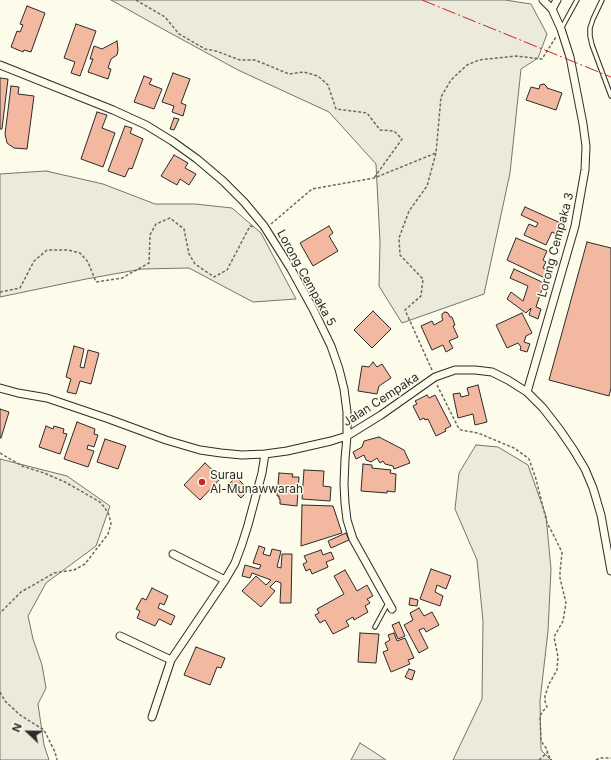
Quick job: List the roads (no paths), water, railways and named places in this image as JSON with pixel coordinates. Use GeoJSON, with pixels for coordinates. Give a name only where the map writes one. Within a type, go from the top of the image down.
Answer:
{"type":"FeatureCollection","features":[{"type":"Feature","properties":{"kind":"street","name":"Lorong Cempaka 3"},"geometry":{"type":"LineString","coordinates":[[527,392],[575,226],[585,170],[586,146],[570,57],[561,29],[552,9],[544,0]]}},
{"type":"Feature","properties":{"kind":"street"},"geometry":{"type":"LineString","coordinates":[[552,9],[557,0]]}},
{"type":"Feature","properties":{"kind":"street","name":"Lorong Cempaka 5"},"geometry":{"type":"LineString","coordinates":[[0,65],[114,110],[146,125],[198,159],[244,202],[266,228],[313,309],[331,346],[339,369],[344,389],[347,412],[344,484],[347,520],[353,539],[392,609]]}},
{"type":"Feature","properties":{"kind":"street","name":"Jalan Cempaka"},"geometry":{"type":"LineString","coordinates":[[0,388],[47,398],[109,418],[166,440],[200,450],[228,454],[265,454],[331,442],[347,436],[381,415],[435,377],[455,370],[492,372],[527,392],[543,408],[574,449],[586,469],[601,515],[611,571]]}},
{"type":"Feature","properties":{"kind":"street"},"geometry":{"type":"LineString","coordinates":[[152,718],[171,660],[225,580],[234,562],[244,538],[262,473],[265,454]]}},
{"type":"Feature","properties":{"kind":"street"},"geometry":{"type":"LineString","coordinates":[[173,554],[225,580]]}},
{"type":"Feature","properties":{"kind":"street"},"geometry":{"type":"LineString","coordinates":[[120,636],[171,660]]}},
{"type":"Feature","properties":{"kind":"lane"},"geometry":{"type":"LineString","coordinates":[[561,29],[577,0]]}},
{"type":"Feature","properties":{"kind":"lane"},"geometry":{"type":"LineString","coordinates":[[602,0],[593,19],[590,28],[590,36],[611,96]]}},
{"type":"Feature","properties":{"kind":"lane"},"geometry":{"type":"LineString","coordinates":[[375,627],[388,602]]}},
{"type":"Feature","properties":{"kind":"place","name":"Surau Al-Munawwarah"},"geometry":{"type":"Point","coordinates":[202,482]}}]}
